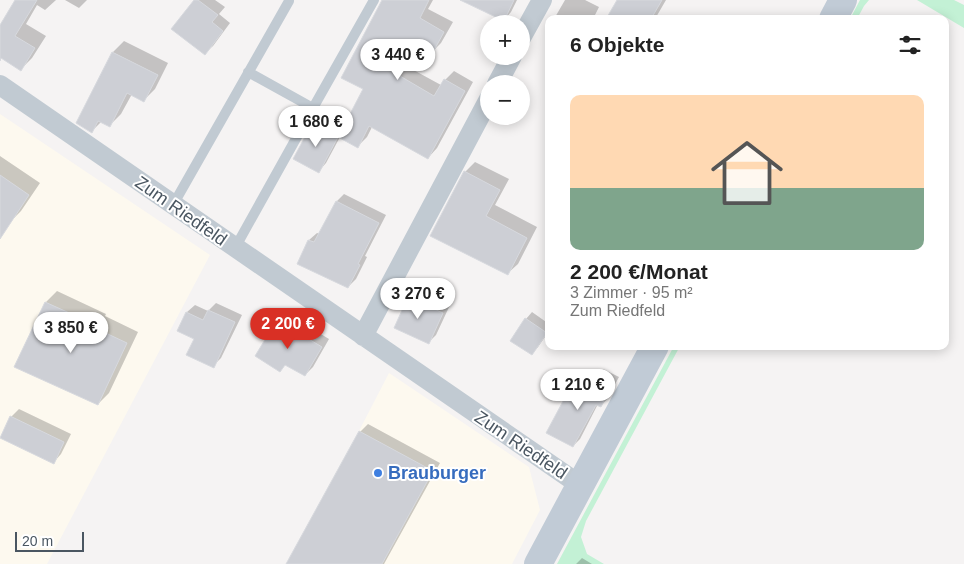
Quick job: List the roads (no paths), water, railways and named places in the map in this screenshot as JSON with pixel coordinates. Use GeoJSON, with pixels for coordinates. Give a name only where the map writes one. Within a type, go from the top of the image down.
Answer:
{"type":"FeatureCollection","features":[{"type":"Feature","properties":{"kind":"street"},"geometry":{"type":"LineString","coordinates":[[530,22],[542,0]]}},
{"type":"Feature","properties":{"kind":"street"},"geometry":{"type":"LineString","coordinates":[[835,15],[843,0]]}},
{"type":"Feature","properties":{"kind":"street","name":"Zum Riedfeld"},"geometry":{"type":"LineString","coordinates":[[0,85],[580,485]]}},
{"type":"Feature","properties":{"kind":"street"},"geometry":{"type":"LineString","coordinates":[[363,336],[480,117]]}},
{"type":"Feature","properties":{"kind":"street"},"geometry":{"type":"LineString","coordinates":[[538,564],[653,350]]}},
{"type":"Feature","properties":{"kind":"lane"},"geometry":{"type":"LineString","coordinates":[[235,248],[374,0]]}},
{"type":"Feature","properties":{"kind":"lane"},"geometry":{"type":"LineString","coordinates":[[173,205],[289,1]]}},
{"type":"Feature","properties":{"kind":"lane"},"geometry":{"type":"LineString","coordinates":[[248,72],[313,108]]}},
{"type":"Feature","properties":{"kind":"place","name":"Brauburger"},"geometry":{"type":"Point","coordinates":[378,473]}}]}
